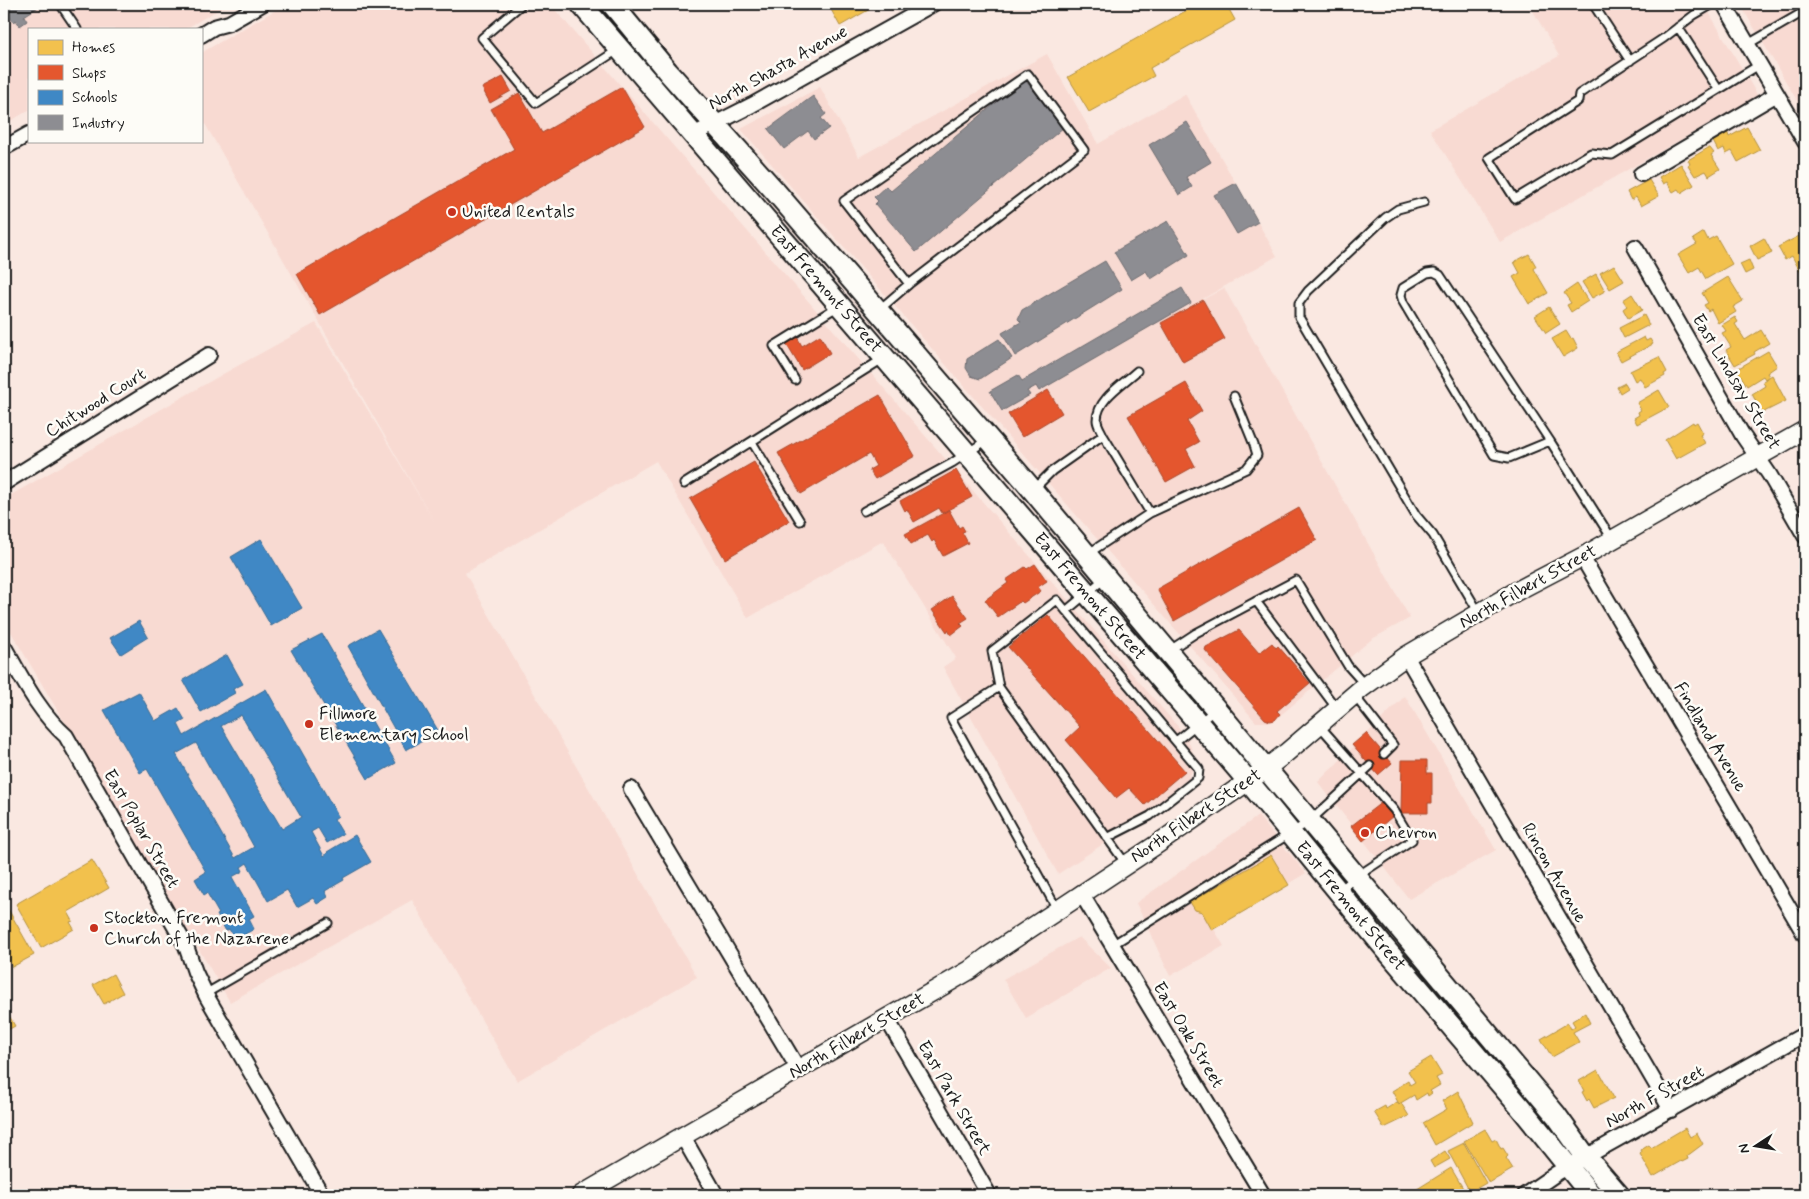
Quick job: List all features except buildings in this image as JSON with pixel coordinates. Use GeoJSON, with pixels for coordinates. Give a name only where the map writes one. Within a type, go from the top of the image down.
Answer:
{"type":"FeatureCollection","features":[{"type":"Feature","properties":{"kind":"main road","name":"East Fremont Street"},"geometry":{"type":"LineString","coordinates":[[581,4],[1248,781],[1521,1108],[1591,1195]]}},
{"type":"Feature","properties":{"kind":"main road","name":"East Fremont Street"},"geometry":{"type":"LineString","coordinates":[[612,4],[668,72],[1033,490],[1556,1115],[1586,1157],[1619,1195]]}},
{"type":"Feature","properties":{"kind":"street"},"geometry":{"type":"LineString","coordinates":[[202,33],[214,27],[229,23],[262,4]]}},
{"type":"Feature","properties":{"kind":"street","name":"North Shasta Avenue"},"geometry":{"type":"LineString","coordinates":[[693,136],[933,4]]}},
{"type":"Feature","properties":{"kind":"street"},"geometry":{"type":"LineString","coordinates":[[1724,4],[1805,142]]}},
{"type":"Feature","properties":{"kind":"street"},"geometry":{"type":"LineString","coordinates":[[1641,174],[1776,94]]}},
{"type":"Feature","properties":{"kind":"street"},"geometry":{"type":"LineString","coordinates":[[4,148],[28,135]]}},
{"type":"Feature","properties":{"kind":"street","name":"East Lindsay Street"},"geometry":{"type":"LineString","coordinates":[[1635,247],[1744,436],[1769,474],[1805,536]]}},
{"type":"Feature","properties":{"kind":"street","name":"Chitwood Court"},"geometry":{"type":"LineString","coordinates":[[4,483],[209,354]]}},
{"type":"Feature","properties":{"kind":"street","name":"North Filbert Street"},"geometry":{"type":"LineString","coordinates":[[580,1195],[970,970],[1057,909],[1266,769],[1360,690],[1406,656],[1515,592],[1582,557],[1805,430]]}},
{"type":"Feature","properties":{"kind":"street","name":"Findland Avenue"},"geometry":{"type":"LineString","coordinates":[[1582,557],[1805,935]]}},
{"type":"Feature","properties":{"kind":"street","name":"East Poplar Street"},"geometry":{"type":"LineString","coordinates":[[4,646],[39,707],[66,736],[186,946],[205,994],[322,1195]]}},
{"type":"Feature","properties":{"kind":"street","name":"Rincon Avenue"},"geometry":{"type":"LineString","coordinates":[[1406,656],[1671,1110]]}},
{"type":"Feature","properties":{"kind":"street"},"geometry":{"type":"LineString","coordinates":[[632,789],[798,1070]]}},
{"type":"Feature","properties":{"kind":"street","name":"East Oak Street"},"geometry":{"type":"LineString","coordinates":[[1081,893],[1263,1195]]}},
{"type":"Feature","properties":{"kind":"street","name":"East Park Street"},"geometry":{"type":"LineString","coordinates":[[887,1019],[989,1195]]}},
{"type":"Feature","properties":{"kind":"street","name":"North F Street"},"geometry":{"type":"LineString","coordinates":[[1525,1195],[1568,1167],[1805,1034]]}},
{"type":"Feature","properties":{"kind":"street"},"geometry":{"type":"LineString","coordinates":[[682,1137],[716,1195]]}},
{"type":"Feature","properties":{"kind":"lane"},"geometry":{"type":"LineString","coordinates":[[60,4],[76,28]]}},
{"type":"Feature","properties":{"kind":"lane"},"geometry":{"type":"LineString","coordinates":[[522,4],[482,38],[536,103],[619,49]]}},
{"type":"Feature","properties":{"kind":"lane"},"geometry":{"type":"LineString","coordinates":[[1593,4],[1630,61]]}},
{"type":"Feature","properties":{"kind":"lane"},"geometry":{"type":"LineString","coordinates":[[1713,4],[1579,94],[1578,101],[1489,158],[1515,199],[1591,153],[1612,156],[1759,64]]}},
{"type":"Feature","properties":{"kind":"lane"},"geometry":{"type":"LineString","coordinates":[[1748,44],[1805,11]]}},
{"type":"Feature","properties":{"kind":"lane"},"geometry":{"type":"LineString","coordinates":[[1678,27],[1718,89]]}},
{"type":"Feature","properties":{"kind":"lane"},"geometry":{"type":"LineString","coordinates":[[878,311],[909,284],[1084,150],[1028,74],[844,201],[909,284]]}},
{"type":"Feature","properties":{"kind":"lane"},"geometry":{"type":"LineString","coordinates":[[1424,202],[1398,209],[1385,218],[1308,291],[1300,303],[1299,317],[1416,515],[1433,535],[1480,614]]}},
{"type":"Feature","properties":{"kind":"lane"},"geometry":{"type":"LineString","coordinates":[[1550,441],[1509,458],[1494,455],[1403,302],[1401,295],[1403,288],[1427,273],[1434,272],[1440,275],[1550,441],[1612,539]]}},
{"type":"Feature","properties":{"kind":"lane"},"geometry":{"type":"LineString","coordinates":[[794,380],[774,346],[840,306]]}},
{"type":"Feature","properties":{"kind":"lane"},"geometry":{"type":"LineString","coordinates":[[684,484],[885,358]]}},
{"type":"Feature","properties":{"kind":"lane"},"geometry":{"type":"LineString","coordinates":[[1137,372],[1099,407],[1097,422],[1150,513]]}},
{"type":"Feature","properties":{"kind":"lane"},"geometry":{"type":"LineString","coordinates":[[1086,555],[1150,513],[1246,469],[1257,455],[1234,396]]}},
{"type":"Feature","properties":{"kind":"lane"},"geometry":{"type":"LineString","coordinates":[[1033,490],[1052,471],[1103,435]]}},
{"type":"Feature","properties":{"kind":"lane"},"geometry":{"type":"LineString","coordinates":[[864,511],[967,454],[988,439]]}},
{"type":"Feature","properties":{"kind":"lane"},"geometry":{"type":"LineString","coordinates":[[752,442],[800,521]]}},
{"type":"Feature","properties":{"kind":"lane"},"geometry":{"type":"LineString","coordinates":[[1066,610],[1106,578]]}},
{"type":"Feature","properties":{"kind":"lane"},"geometry":{"type":"LineString","coordinates":[[1167,652],[1196,633],[1296,580],[1393,745],[1384,754]]}},
{"type":"Feature","properties":{"kind":"lane"},"geometry":{"type":"LineString","coordinates":[[1108,838],[1150,816],[1198,778],[1200,769],[1056,600],[992,651],[999,687],[1126,864]]}},
{"type":"Feature","properties":{"kind":"lane"},"geometry":{"type":"LineString","coordinates":[[1256,601],[1337,709]]}},
{"type":"Feature","properties":{"kind":"lane"},"geometry":{"type":"LineString","coordinates":[[999,687],[951,718],[1057,909]]}},
{"type":"Feature","properties":{"kind":"lane"},"geometry":{"type":"LineString","coordinates":[[1176,741],[1215,709]]}},
{"type":"Feature","properties":{"kind":"lane"},"geometry":{"type":"LineString","coordinates":[[1319,725],[1394,810],[1412,840],[1338,891]]}},
{"type":"Feature","properties":{"kind":"lane"},"geometry":{"type":"LineString","coordinates":[[1112,945],[1310,821],[1370,766]]}},
{"type":"Feature","properties":{"kind":"lane"},"geometry":{"type":"LineString","coordinates":[[205,994],[328,923]]}},
{"type":"Feature","properties":{"kind":"shaded area"},"geometry":{"type":"Polygon","coordinates":[[[4,4],[228,4],[187,28],[28,28],[28,111],[4,125],[4,4]]]}},
{"type":"Feature","properties":{"kind":"shaded area"},"geometry":{"type":"Polygon","coordinates":[[[286,4],[550,4],[1187,737],[1196,761],[1184,790],[1058,874],[943,667],[956,658],[883,541],[748,618],[656,461],[465,573],[697,977],[517,1081],[412,900],[230,1002],[4,620],[4,499],[316,323],[435,523],[202,119],[202,52],[286,4]]]}},
{"type":"Feature","properties":{"kind":"shaded area"},"geometry":{"type":"Polygon","coordinates":[[[1529,4],[1704,4],[1758,96],[1500,242],[1430,130],[1559,56],[1529,4]]]}},
{"type":"Feature","properties":{"kind":"shaded area"},"geometry":{"type":"Polygon","coordinates":[[[1740,4],[1805,4],[1805,114],[1740,4]]]}},
{"type":"Feature","properties":{"kind":"shaded area"},"geometry":{"type":"Polygon","coordinates":[[[1047,54],[1098,144],[1185,94],[1277,256],[1149,330],[1224,288],[1410,618],[1372,639],[1272,722],[1256,722],[741,129],[820,87],[859,157],[1047,54]]]}},
{"type":"Feature","properties":{"kind":"shaded area"},"geometry":{"type":"Polygon","coordinates":[[[1405,696],[1496,850],[1409,899],[1318,782],[1405,696]]]}},
{"type":"Feature","properties":{"kind":"shaded area"},"geometry":{"type":"Polygon","coordinates":[[[1258,816],[1306,873],[1214,929],[1224,946],[1170,976],[1136,903],[1258,816]]]}},
{"type":"Feature","properties":{"kind":"shaded area"},"geometry":{"type":"Polygon","coordinates":[[[1079,937],[1111,968],[1026,1018],[1003,979],[1079,937]]]}},
{"type":"Feature","properties":{"kind":"place","name":"United Rentals"},"geometry":{"type":"Point","coordinates":[452,212]}},
{"type":"Feature","properties":{"kind":"place","name":"Fillmore Elementary School"},"geometry":{"type":"Point","coordinates":[309,724]}},
{"type":"Feature","properties":{"kind":"place","name":"Chevron"},"geometry":{"type":"Point","coordinates":[1365,833]}},
{"type":"Feature","properties":{"kind":"place","name":"Stockton Fremont Church of the Nazarene"},"geometry":{"type":"Point","coordinates":[94,928]}}]}
